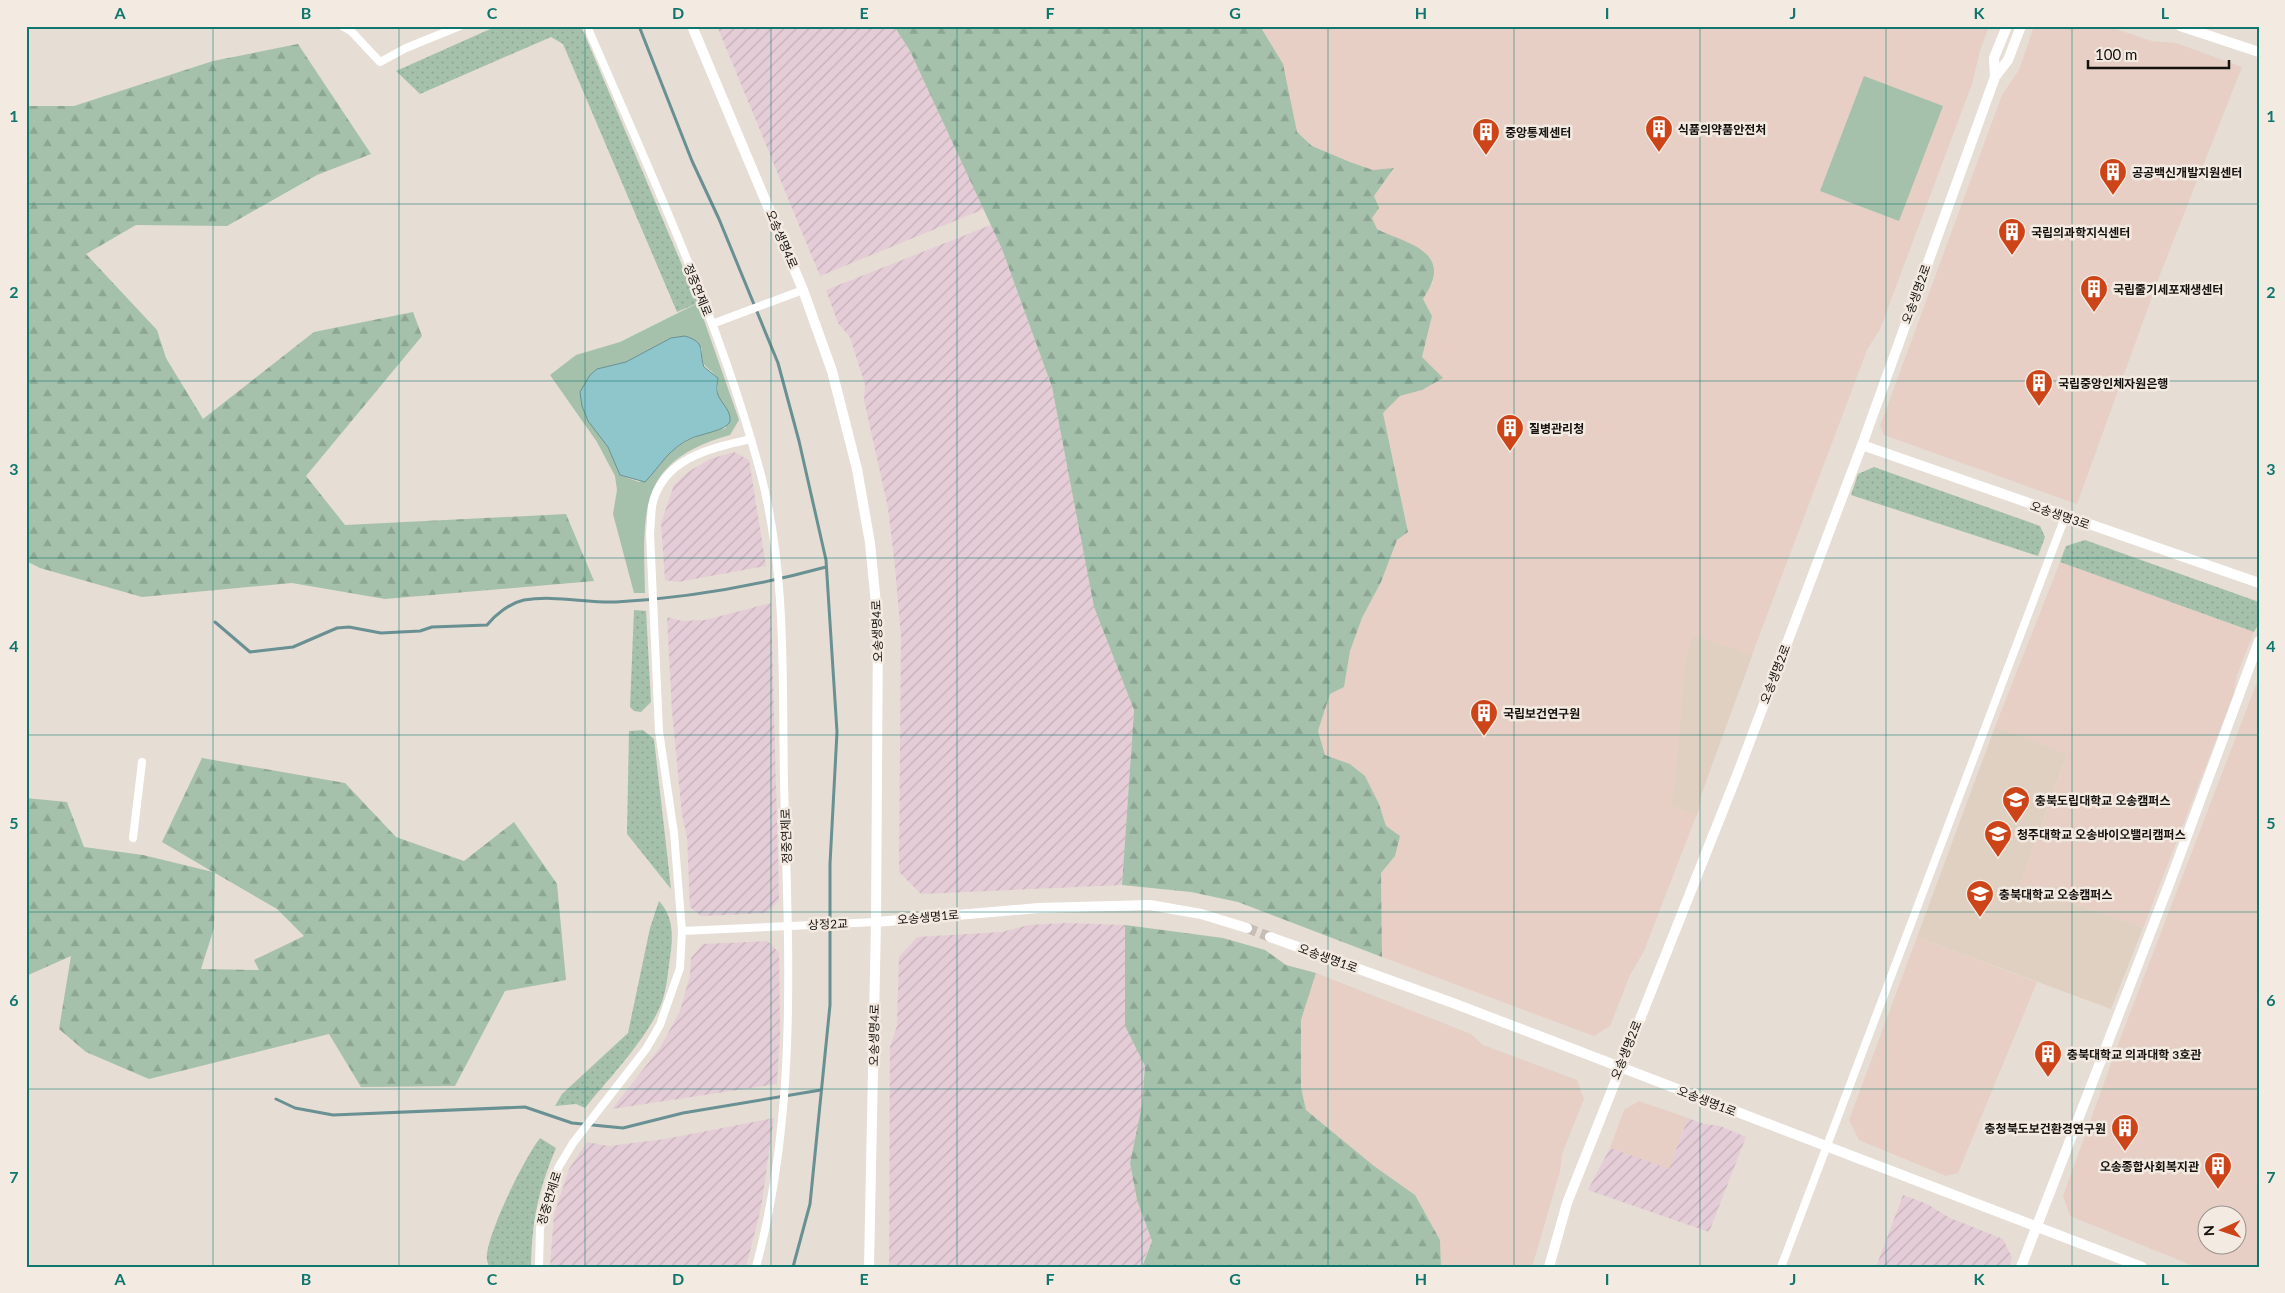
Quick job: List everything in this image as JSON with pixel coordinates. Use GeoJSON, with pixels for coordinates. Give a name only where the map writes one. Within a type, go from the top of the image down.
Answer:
{"type":"FeatureCollection","features":[{"type":"Feature","properties":{"kind":"street"},"geometry":{"type":"LineString","coordinates":[[342,26],[351,31],[380,62],[406,48],[460,26]]}},
{"type":"Feature","properties":{"kind":"street","name":"정중연제로"},"geometry":{"type":"LineString","coordinates":[[587,26],[716,322],[762,479],[776,565],[779,590],[793,925],[789,1038],[783,1112],[776,1172],[765,1234],[756,1267]]}},
{"type":"Feature","properties":{"kind":"street","name":"오송생명4로"},"geometry":{"type":"LineString","coordinates":[[692,26],[798,292],[832,371],[858,468],[870,543],[878,624],[876,922],[869,1267]]}},
{"type":"Feature","properties":{"kind":"street","name":"오송생명2로"},"geometry":{"type":"LineString","coordinates":[[1995,77],[1994,58],[2007,26]]}},
{"type":"Feature","properties":{"kind":"street","name":"오송생명2로"},"geometry":{"type":"LineString","coordinates":[[1549,1267],[1567,1204],[1619,1068],[1739,770],[1862,445],[1995,77],[2008,60],[2021,26]]}},
{"type":"Feature","properties":{"kind":"street"},"geometry":{"type":"LineString","coordinates":[[2180,26],[2259,52]]}},
{"type":"Feature","properties":{"kind":"street"},"geometry":{"type":"LineString","coordinates":[[716,322],[798,292]]}},
{"type":"Feature","properties":{"kind":"street"},"geometry":{"type":"LineString","coordinates":[[682,931],[674,833],[660,731],[652,581],[651,524],[653,504],[662,485],[674,469],[690,456],[710,448],[751,440]]}},
{"type":"Feature","properties":{"kind":"street","name":"오송생명3로"},"geometry":{"type":"LineString","coordinates":[[1862,445],[2259,583]]}},
{"type":"Feature","properties":{"kind":"street"},"geometry":{"type":"LineString","coordinates":[[1781,1267],[2065,517]]}},
{"type":"Feature","properties":{"kind":"street"},"geometry":{"type":"LineString","coordinates":[[2021,1267],[2171,880],[2259,641]]}},
{"type":"Feature","properties":{"kind":"street"},"geometry":{"type":"LineString","coordinates":[[133,838],[142,762]]}},
{"type":"Feature","properties":{"kind":"street","name":"오송생명1로"},"geometry":{"type":"LineString","coordinates":[[876,922],[1038,908],[1150,905],[1201,914],[1247,928]]}},
{"type":"Feature","properties":{"kind":"street","name":"상정2교"},"geometry":{"type":"LineString","coordinates":[[682,931],[876,922]]}},
{"type":"Feature","properties":{"kind":"street","name":"정중연제로"},"geometry":{"type":"LineString","coordinates":[[538,1267],[540,1228],[547,1199],[558,1168],[580,1134],[646,1049],[660,1025],[680,968],[682,931]]}},
{"type":"Feature","properties":{"kind":"street","name":"오송생명1로"},"geometry":{"type":"LineString","coordinates":[[1270,937],[1452,1003],[2142,1267]]}},
{"type":"Feature","properties":{"kind":"shaded area"},"geometry":{"type":"Polygon","coordinates":[[[717,26],[894,26],[910,51],[984,209],[820,276],[717,26]]]}},
{"type":"Feature","properties":{"kind":"shaded area"},"geometry":{"type":"Polygon","coordinates":[[[1260,26],[1989,26],[1980,51],[1972,84],[1880,329],[1867,350],[1729,716],[1701,795],[1700,806],[1644,951],[1630,975],[1610,1026],[1594,1036],[1382,957],[1381,873],[1395,856],[1379,804],[1365,776],[1350,764],[1325,755],[1318,731],[1330,694],[1344,687],[1350,651],[1362,618],[1381,582],[1397,540],[1408,531],[1383,413],[1400,396],[1422,390],[1422,357],[1432,316],[1423,299],[1433,282],[1390,236],[1377,229],[1372,218],[1374,196],[1394,169],[1373,170],[1350,162],[1312,146],[1297,132],[1269,40],[1260,26]]]}},
{"type":"Feature","properties":{"kind":"shaded area"},"geometry":{"type":"Polygon","coordinates":[[[2034,26],[2107,26],[2152,41],[2176,43],[2242,67],[2161,272],[2077,504],[1884,435],[1880,426],[2002,95],[2019,70],[2034,26]]]}},
{"type":"Feature","properties":{"kind":"shaded area"},"geometry":{"type":"Polygon","coordinates":[[[991,225],[1002,249],[1052,387],[1094,607],[1134,710],[1122,885],[921,894],[899,872],[901,636],[888,508],[864,400],[865,385],[850,337],[838,323],[826,290],[991,225]]]}},
{"type":"Feature","properties":{"kind":"shaded area"},"geometry":{"type":"Polygon","coordinates":[[[734,452],[749,460],[766,566],[678,582],[665,580],[661,523],[674,485],[688,472],[710,459],[734,452]]]}},
{"type":"Feature","properties":{"kind":"shaded area"},"geometry":{"type":"Polygon","coordinates":[[[2060,562],[2254,632],[2237,675],[2233,696],[2143,928],[2020,885],[2067,755],[1995,727],[2060,562]]]}},
{"type":"Feature","properties":{"kind":"shaded area"},"geometry":{"type":"Polygon","coordinates":[[[771,603],[779,900],[767,913],[701,916],[690,907],[687,837],[682,815],[672,711],[667,617],[682,621],[705,620],[771,603]]]}},
{"type":"Feature","properties":{"kind":"shaded area"},"geometry":{"type":"Polygon","coordinates":[[[1694,635],[1752,656],[1701,795],[1697,815],[1671,805],[1675,786],[1686,656],[1694,635]]]}},
{"type":"Feature","properties":{"kind":"shaded area"},"geometry":{"type":"Polygon","coordinates":[[[2259,677],[2259,1267],[2196,1267],[2070,1216],[2063,1196],[2117,1047],[2259,677]]]}},
{"type":"Feature","properties":{"kind":"shaded area"},"geometry":{"type":"Polygon","coordinates":[[[1995,727],[2067,754],[2020,885],[2143,928],[2111,1009],[1917,937],[1995,727]]]}},
{"type":"Feature","properties":{"kind":"shaded area"},"geometry":{"type":"Polygon","coordinates":[[[1066,923],[1125,925],[1125,1022],[1145,1066],[1142,1105],[1130,1163],[1137,1200],[1152,1241],[1141,1267],[889,1267],[890,1047],[897,1026],[899,957],[917,937],[1002,932],[1029,925],[1066,923]]]}},
{"type":"Feature","properties":{"kind":"shaded area"},"geometry":{"type":"Polygon","coordinates":[[[1917,937],[2037,982],[1958,1173],[1946,1176],[1859,1140],[1849,1120],[1917,937]]]}},
{"type":"Feature","properties":{"kind":"shaded area"},"geometry":{"type":"Polygon","coordinates":[[[768,941],[779,953],[780,1033],[777,1084],[612,1109],[660,1048],[680,1011],[690,975],[691,958],[703,944],[768,941]]]}},
{"type":"Feature","properties":{"kind":"shaded area"},"geometry":{"type":"Polygon","coordinates":[[[1316,973],[1471,1034],[1483,1045],[1577,1080],[1584,1099],[1562,1154],[1560,1171],[1532,1267],[1441,1267],[1440,1240],[1415,1195],[1374,1166],[1306,1110],[1301,1087],[1301,1020],[1316,973]]]}},
{"type":"Feature","properties":{"kind":"shaded area"},"geometry":{"type":"Polygon","coordinates":[[[1639,1101],[1688,1118],[1669,1170],[1610,1148],[1624,1110],[1639,1101]]]}},
{"type":"Feature","properties":{"kind":"shaded area"},"geometry":{"type":"Polygon","coordinates":[[[774,1118],[761,1208],[746,1267],[550,1267],[554,1215],[569,1169],[587,1142],[609,1146],[665,1139],[774,1118]]]}},
{"type":"Feature","properties":{"kind":"shaded area"},"geometry":{"type":"Polygon","coordinates":[[[1688,1118],[1704,1124],[1720,1126],[1746,1137],[1709,1232],[1588,1190],[1610,1148],[1669,1169],[1688,1118]]]}},
{"type":"Feature","properties":{"kind":"shaded area"},"geometry":{"type":"Polygon","coordinates":[[[1903,1195],[1927,1204],[1950,1218],[2003,1239],[2012,1258],[2009,1267],[1876,1267],[1903,1195]]]}},
{"type":"Feature","properties":{"kind":"green space"},"geometry":{"type":"Polygon","coordinates":[[[497,26],[581,26],[698,303],[677,312],[563,44],[551,37],[420,94],[396,71],[497,26]]]}},
{"type":"Feature","properties":{"kind":"green space"},"geometry":{"type":"Polygon","coordinates":[[[894,26],[1260,26],[1283,64],[1297,132],[1312,146],[1350,162],[1373,170],[1394,168],[1374,196],[1379,208],[1372,218],[1377,229],[1417,247],[1426,253],[1432,261],[1434,270],[1432,282],[1423,299],[1432,316],[1422,357],[1443,378],[1422,390],[1400,396],[1383,413],[1408,532],[1397,540],[1381,582],[1362,618],[1350,651],[1344,687],[1330,694],[1318,731],[1325,755],[1350,764],[1365,776],[1379,804],[1386,826],[1400,836],[1395,856],[1381,873],[1382,957],[1238,902],[1191,892],[1122,885],[1134,710],[1094,607],[1052,387],[1002,249],[910,51],[894,26]]]}},
{"type":"Feature","properties":{"kind":"green space"},"geometry":{"type":"Polygon","coordinates":[[[298,44],[371,154],[317,175],[227,226],[136,225],[86,254],[157,330],[166,358],[203,419],[314,332],[413,312],[422,336],[306,476],[345,525],[566,514],[594,581],[385,599],[292,583],[142,597],[40,568],[26,561],[26,106],[74,106],[213,61],[298,44]]]}},
{"type":"Feature","properties":{"kind":"green space"},"geometry":{"type":"Polygon","coordinates":[[[1864,76],[1943,106],[1899,221],[1820,191],[1864,76]]]}},
{"type":"Feature","properties":{"kind":"green space"},"geometry":{"type":"Polygon","coordinates":[[[698,303],[739,420],[730,435],[700,446],[677,459],[662,475],[652,493],[646,513],[644,537],[645,593],[634,593],[613,514],[617,490],[615,476],[597,442],[550,375],[576,355],[620,342],[698,303]],[[671,338],[626,362],[597,369],[590,375],[581,392],[582,406],[588,421],[608,447],[620,475],[639,482],[649,475],[675,449],[690,439],[726,428],[722,402],[718,396],[718,378],[703,363],[702,348],[671,338]]]}},
{"type":"Feature","properties":{"kind":"green space"},"geometry":{"type":"Polygon","coordinates":[[[1874,467],[2040,526],[2045,537],[2038,556],[1851,495],[1858,474],[1874,467]]]}},
{"type":"Feature","properties":{"kind":"green space"},"geometry":{"type":"Polygon","coordinates":[[[2085,540],[2259,602],[2259,623],[2254,632],[2060,562],[2066,546],[2085,540]]]}},
{"type":"Feature","properties":{"kind":"green space"},"geometry":{"type":"Polygon","coordinates":[[[634,610],[646,611],[651,702],[641,712],[634,711],[630,707],[634,610]]]}},
{"type":"Feature","properties":{"kind":"green space"},"geometry":{"type":"Polygon","coordinates":[[[643,730],[654,739],[671,889],[627,834],[629,731],[643,730]]]}},
{"type":"Feature","properties":{"kind":"green space"},"geometry":{"type":"Polygon","coordinates":[[[202,758],[345,783],[396,837],[464,861],[514,822],[557,884],[566,980],[505,991],[455,1086],[361,1087],[329,1034],[149,1079],[86,1052],[59,1029],[71,956],[26,976],[26,798],[67,802],[84,847],[143,855],[213,872],[162,842],[202,758]],[[215,873],[214,928],[201,969],[259,970],[254,960],[304,936],[277,909],[215,873]]]}},
{"type":"Feature","properties":{"kind":"green space"},"geometry":{"type":"Polygon","coordinates":[[[659,901],[670,921],[672,935],[666,989],[657,1013],[628,1056],[585,1108],[576,1104],[555,1106],[562,1094],[628,1033],[650,928],[659,901]]]}},
{"type":"Feature","properties":{"kind":"green space"},"geometry":{"type":"Polygon","coordinates":[[[1125,925],[1223,938],[1265,950],[1286,965],[1316,973],[1301,1020],[1301,1087],[1306,1110],[1374,1166],[1415,1195],[1440,1240],[1441,1267],[1142,1267],[1152,1241],[1137,1200],[1130,1163],[1142,1105],[1145,1066],[1125,1026],[1125,925]]]}},
{"type":"Feature","properties":{"kind":"green space"},"geometry":{"type":"Polygon","coordinates":[[[540,1138],[556,1148],[540,1192],[537,1206],[531,1267],[489,1267],[487,1256],[489,1244],[500,1213],[540,1138]]]}},
{"type":"Feature","properties":{"kind":"water"},"geometry":{"type":"Polygon","coordinates":[[[685,336],[699,344],[704,367],[718,378],[718,395],[728,411],[730,421],[724,427],[692,438],[677,447],[645,482],[620,475],[608,447],[588,421],[582,406],[580,392],[590,375],[597,369],[626,362],[671,338],[685,336]]]}},
{"type":"Feature","properties":{"kind":"waterway"},"geometry":{"type":"LineString","coordinates":[[639,26],[692,161],[719,219],[778,363],[799,441],[826,560],[837,732],[830,864],[830,1005],[810,1204],[793,1267]]}},
{"type":"Feature","properties":{"kind":"waterway"},"geometry":{"type":"LineString","coordinates":[[215,622],[250,652],[293,647],[337,628],[349,627],[381,633],[420,631],[432,627],[487,625],[504,610],[524,600],[547,598],[616,602],[670,598],[774,580],[826,567]]}},
{"type":"Feature","properties":{"kind":"waterway"},"geometry":{"type":"LineString","coordinates":[[276,1099],[295,1108],[333,1115],[525,1107],[572,1123],[623,1128],[683,1113],[821,1090]]}},
{"type":"Feature","properties":{"kind":"tunnel"},"geometry":{"type":"LineString","coordinates":[[1247,928],[1270,937]]}},
{"type":"Feature","properties":{"kind":"place","name":"식품의약품안전처"},"geometry":{"type":"Point","coordinates":[1659,153]}},
{"type":"Feature","properties":{"kind":"place","name":"중앙통제센터"},"geometry":{"type":"Point","coordinates":[1486,156]}},
{"type":"Feature","properties":{"kind":"place","name":"공공백신개발지원센터"},"geometry":{"type":"Point","coordinates":[2113,196]}},
{"type":"Feature","properties":{"kind":"place","name":"국립의과학지식센터"},"geometry":{"type":"Point","coordinates":[2012,256]}},
{"type":"Feature","properties":{"kind":"place","name":"국립줄기세포재생센터"},"geometry":{"type":"Point","coordinates":[2094,313]}},
{"type":"Feature","properties":{"kind":"place","name":"국립중앙인체자원은행"},"geometry":{"type":"Point","coordinates":[2039,407]}},
{"type":"Feature","properties":{"kind":"place","name":"질병관리청"},"geometry":{"type":"Point","coordinates":[1510,452]}},
{"type":"Feature","properties":{"kind":"place","name":"국립보건연구원"},"geometry":{"type":"Point","coordinates":[1484,737]}},
{"type":"Feature","properties":{"kind":"place","name":"충북도립대학교 오송캠퍼스"},"geometry":{"type":"Point","coordinates":[2016,824]}},
{"type":"Feature","properties":{"kind":"place","name":"청주대학교 오송바이오밸리캠퍼스"},"geometry":{"type":"Point","coordinates":[1998,858]}},
{"type":"Feature","properties":{"kind":"place","name":"충북대학교 오송캠퍼스"},"geometry":{"type":"Point","coordinates":[1980,918]}},
{"type":"Feature","properties":{"kind":"place","name":"충북대학교 의과대학 3호관"},"geometry":{"type":"Point","coordinates":[2048,1078]}},
{"type":"Feature","properties":{"kind":"place","name":"충청북도보건환경연구원"},"geometry":{"type":"Point","coordinates":[2125,1152]}},
{"type":"Feature","properties":{"kind":"place","name":"오송종합사회복지관"},"geometry":{"type":"Point","coordinates":[2218,1190]}}]}
